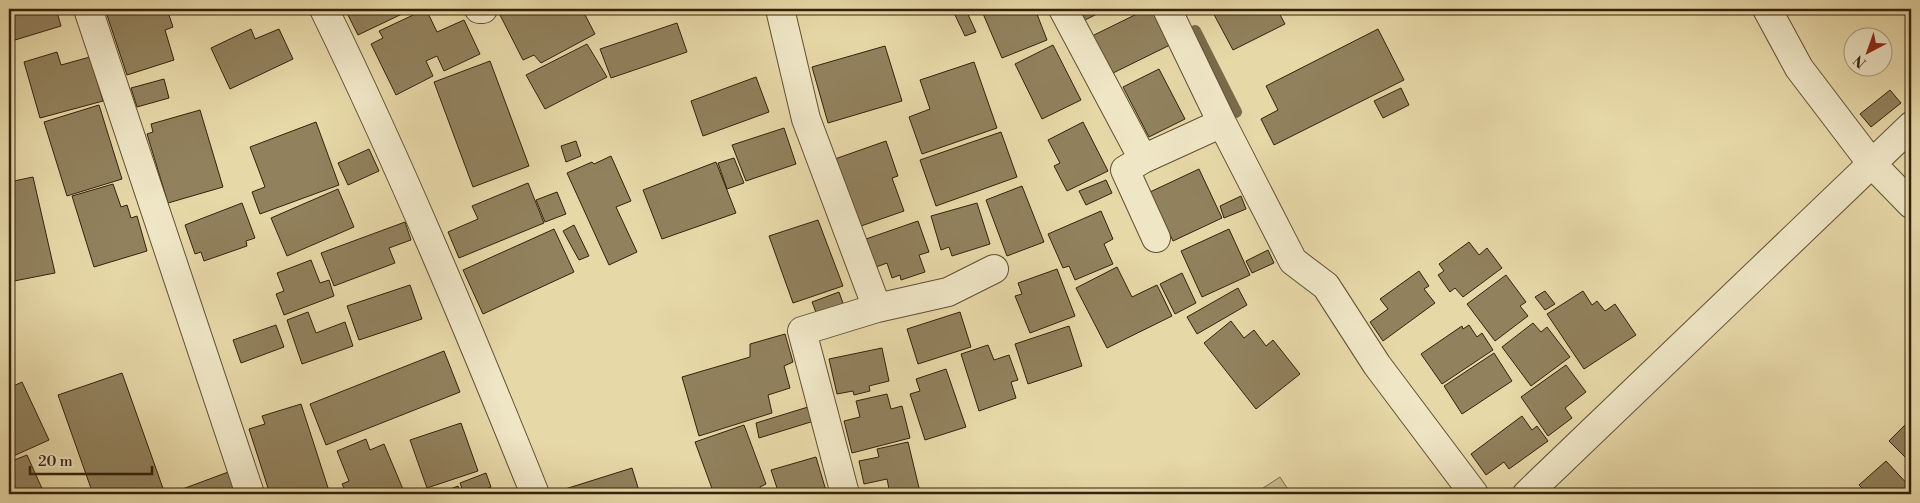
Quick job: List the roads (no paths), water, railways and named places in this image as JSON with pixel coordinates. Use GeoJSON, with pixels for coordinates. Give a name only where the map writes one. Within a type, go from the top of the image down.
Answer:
{"type":"FeatureCollection","features":[{"type":"Feature","properties":{"kind":"street"},"geometry":{"type":"LineString","coordinates":[[88,9],[250,494]]}},
{"type":"Feature","properties":{"kind":"street"},"geometry":{"type":"LineString","coordinates":[[324,9],[376,116],[535,494]]}},
{"type":"Feature","properties":{"kind":"street"},"geometry":{"type":"LineString","coordinates":[[780,9],[806,119],[877,308]]}},
{"type":"Feature","properties":{"kind":"street"},"geometry":{"type":"LineString","coordinates":[[1064,9],[1143,159]]}},
{"type":"Feature","properties":{"kind":"street"},"geometry":{"type":"LineString","coordinates":[[1167,9],[1222,123],[1293,262],[1326,286],[1377,366],[1474,494]]}},
{"type":"Feature","properties":{"kind":"street"},"geometry":{"type":"LineString","coordinates":[[1767,9],[1799,68],[1872,164],[1911,204]]}},
{"type":"Feature","properties":{"kind":"street"},"geometry":{"type":"LineString","coordinates":[[1156,238],[1125,170],[1143,159],[1222,123]]}},
{"type":"Feature","properties":{"kind":"street"},"geometry":{"type":"LineString","coordinates":[[1539,491],[1911,126]]}},
{"type":"Feature","properties":{"kind":"street"},"geometry":{"type":"LineString","coordinates":[[845,494],[802,332],[877,308],[948,292],[994,269]]}},
{"type":"Feature","properties":{"kind":"waterway"},"geometry":{"type":"LineString","coordinates":[[1195,31],[1236,112]]}}]}
